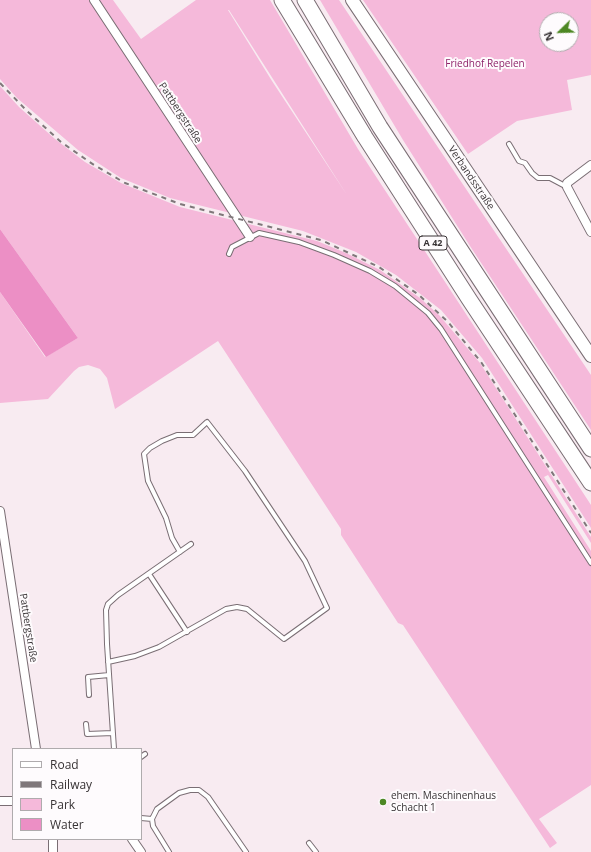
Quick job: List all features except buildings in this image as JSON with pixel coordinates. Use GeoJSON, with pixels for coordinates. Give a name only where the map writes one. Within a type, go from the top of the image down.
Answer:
{"type":"FeatureCollection","features":[{"type":"Feature","properties":{"kind":"highway","name":"A 42"},"geometry":{"type":"LineString","coordinates":[[282,0],[373,150],[469,299],[591,483]]}},
{"type":"Feature","properties":{"kind":"highway","name":"A 42"},"geometry":{"type":"LineString","coordinates":[[305,0],[380,127],[591,449]]}},
{"type":"Feature","properties":{"kind":"main road","name":"Verbandsstraße"},"geometry":{"type":"LineString","coordinates":[[352,0],[591,356]]}},
{"type":"Feature","properties":{"kind":"street","name":"Pattbergstraße"},"geometry":{"type":"LineString","coordinates":[[94,0],[250,237]]}},
{"type":"Feature","properties":{"kind":"street"},"geometry":{"type":"LineString","coordinates":[[591,165],[567,183],[566,187],[591,232]]}},
{"type":"Feature","properties":{"kind":"street","name":"Pattbergstraße"},"geometry":{"type":"LineString","coordinates":[[0,511],[36,748]]}},
{"type":"Feature","properties":{"kind":"street"},"geometry":{"type":"LineString","coordinates":[[0,800],[12,801]]}},
{"type":"Feature","properties":{"kind":"street"},"geometry":{"type":"LineString","coordinates":[[53,852],[54,840]]}},
{"type":"Feature","properties":{"kind":"street"},"geometry":{"type":"LineString","coordinates":[[133,840],[141,852]]}},
{"type":"Feature","properties":{"kind":"lane"},"geometry":{"type":"LineString","coordinates":[[509,144],[519,161],[525,163],[532,173],[538,178],[550,178],[566,187]]}},
{"type":"Feature","properties":{"kind":"lane"},"geometry":{"type":"LineString","coordinates":[[229,254],[232,247],[258,233],[299,242],[370,271],[395,286],[428,313],[441,329],[591,563]]}},
{"type":"Feature","properties":{"kind":"lane"},"geometry":{"type":"LineString","coordinates":[[108,662],[135,656],[159,647],[226,609],[237,607],[247,609],[284,638],[327,608],[305,561],[245,471],[207,422],[193,435],[177,435],[162,441],[150,448],[144,454],[148,481],[166,518],[172,538],[180,552]]}},
{"type":"Feature","properties":{"kind":"lane"},"geometry":{"type":"LineString","coordinates":[[114,748],[108,662],[106,610],[108,604],[191,544]]}},
{"type":"Feature","properties":{"kind":"lane"},"geometry":{"type":"LineString","coordinates":[[149,574],[187,632]]}},
{"type":"Feature","properties":{"kind":"lane"},"geometry":{"type":"LineString","coordinates":[[89,695],[88,677],[109,675]]}},
{"type":"Feature","properties":{"kind":"lane"},"geometry":{"type":"LineString","coordinates":[[86,724],[87,734],[113,734]]}},
{"type":"Feature","properties":{"kind":"lane"},"geometry":{"type":"LineString","coordinates":[[169,852],[153,826],[152,819],[157,809],[179,793],[190,790],[199,790],[208,797],[246,852]]}},
{"type":"Feature","properties":{"kind":"lane"},"geometry":{"type":"LineString","coordinates":[[142,818],[152,819]]}},
{"type":"Feature","properties":{"kind":"lane"},"geometry":{"type":"LineString","coordinates":[[310,843],[316,852]]}},
{"type":"Feature","properties":{"kind":"green space"},"geometry":{"type":"Polygon","coordinates":[[[0,0],[113,0],[141,39],[196,0],[270,0],[358,149],[591,505],[591,528],[482,358],[441,310],[396,275],[356,252],[303,231],[170,198],[121,178],[78,150],[17,98],[0,79],[0,0]],[[229,10],[272,81],[347,195],[229,10]]]}},
{"type":"Feature","properties":{"kind":"green space"},"geometry":{"type":"Polygon","coordinates":[[[320,0],[339,0],[591,375],[591,430],[470,246],[403,140],[320,0]]]}},
{"type":"Feature","properties":{"kind":"green space","name":"Friedhof Repelen"},"geometry":{"type":"Polygon","coordinates":[[[363,0],[591,0],[591,75],[567,80],[572,110],[517,121],[468,154],[363,0]]]}},
{"type":"Feature","properties":{"kind":"green space"},"geometry":{"type":"Polygon","coordinates":[[[0,86],[19,107],[55,139],[85,162],[121,183],[180,207],[317,241],[346,253],[380,270],[420,298],[439,315],[480,363],[591,537],[591,543],[548,475],[544,477],[591,551],[591,785],[539,819],[557,843],[550,848],[403,625],[398,623],[341,535],[341,529],[218,341],[115,409],[107,378],[100,369],[88,365],[79,367],[74,371],[48,399],[0,403],[0,292],[45,357],[78,338],[0,229],[0,86]]]}},
{"type":"Feature","properties":{"kind":"water"},"geometry":{"type":"Polygon","coordinates":[[[0,229],[78,338],[46,357],[0,292],[0,229]]]}},
{"type":"Feature","properties":{"kind":"railway"},"geometry":{"type":"LineString","coordinates":[[0,83],[27,111],[61,142],[94,165],[125,183],[180,204],[321,240],[379,267],[419,295],[448,322],[481,362],[591,533]]}},
{"type":"Feature","properties":{"kind":"place","name":"ehem. Maschinenhaus Schacht 1"},"geometry":{"type":"Point","coordinates":[383,802]}}]}
